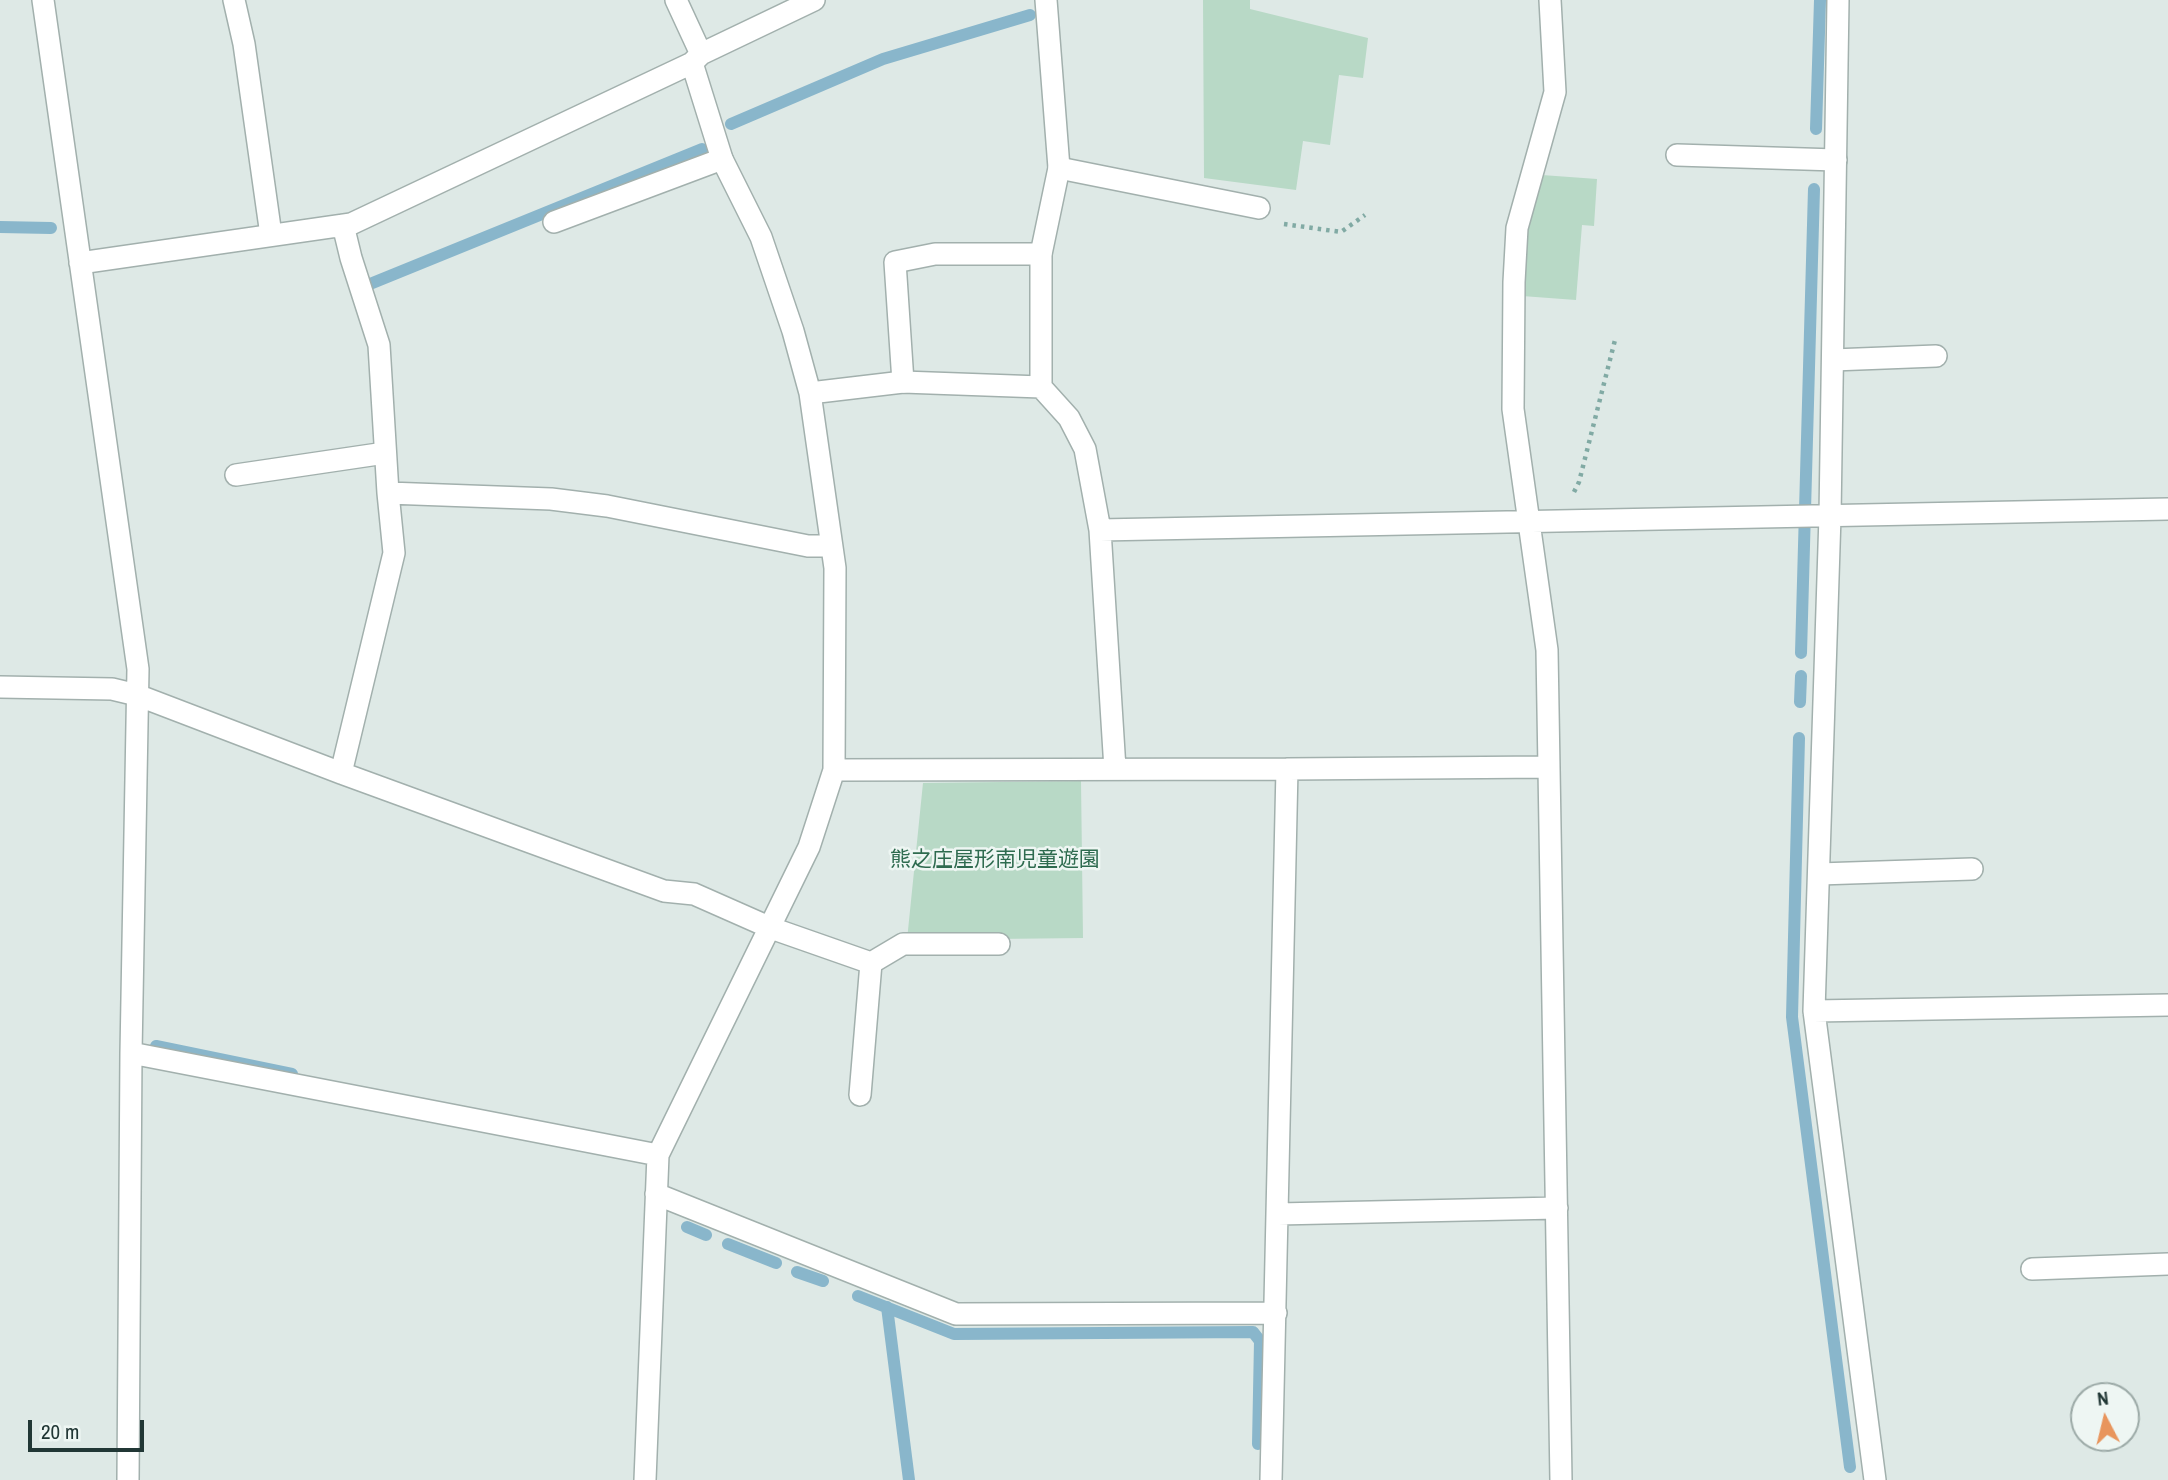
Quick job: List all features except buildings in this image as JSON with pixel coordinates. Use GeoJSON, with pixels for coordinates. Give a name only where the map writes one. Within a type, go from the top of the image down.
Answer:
{"type":"FeatureCollection","features":[{"type":"Feature","properties":{"kind":"street"},"geometry":{"type":"LineString","coordinates":[[43,0],[138,669],[131,1053],[128,1480]]}},
{"type":"Feature","properties":{"kind":"street"},"geometry":{"type":"LineString","coordinates":[[234,0],[244,44],[271,235]]}},
{"type":"Feature","properties":{"kind":"street"},"geometry":{"type":"LineString","coordinates":[[645,1480],[658,1155],[809,847],[834,770],[835,568],[810,393],[793,331],[761,237],[722,159],[697,58],[676,0]]}},
{"type":"Feature","properties":{"kind":"street"},"geometry":{"type":"LineString","coordinates":[[80,263],[351,224],[814,0]]}},
{"type":"Feature","properties":{"kind":"street"},"geometry":{"type":"LineString","coordinates":[[1045,0],[1059,168],[1041,254],[1041,387],[1069,418],[1085,449],[1100,530],[1115,769]]}},
{"type":"Feature","properties":{"kind":"street"},"geometry":{"type":"LineString","coordinates":[[1550,0],[1555,92],[1517,228],[1513,408],[1547,650],[1561,1480]]}},
{"type":"Feature","properties":{"kind":"street"},"geometry":{"type":"LineString","coordinates":[[1838,0],[1833,360],[1824,516],[1814,1011],[1875,1480]]}},
{"type":"Feature","properties":{"kind":"street"},"geometry":{"type":"LineString","coordinates":[[1677,155],[1836,160]]}},
{"type":"Feature","properties":{"kind":"street"},"geometry":{"type":"LineString","coordinates":[[554,222],[722,159]]}},
{"type":"Feature","properties":{"kind":"street"},"geometry":{"type":"LineString","coordinates":[[1059,168],[1259,208]]}},
{"type":"Feature","properties":{"kind":"street"},"geometry":{"type":"LineString","coordinates":[[341,773],[394,553],[384,453],[379,345],[343,225]]}},
{"type":"Feature","properties":{"kind":"street"},"geometry":{"type":"LineString","coordinates":[[903,382],[895,262],[935,254],[1041,254]]}},
{"type":"Feature","properties":{"kind":"street"},"geometry":{"type":"LineString","coordinates":[[1833,360],[1936,356]]}},
{"type":"Feature","properties":{"kind":"street"},"geometry":{"type":"LineString","coordinates":[[810,393],[903,382],[1041,387]]}},
{"type":"Feature","properties":{"kind":"street"},"geometry":{"type":"LineString","coordinates":[[236,475],[384,453]]}},
{"type":"Feature","properties":{"kind":"street"},"geometry":{"type":"LineString","coordinates":[[388,493],[551,499],[607,506],[808,546],[831,546]]}},
{"type":"Feature","properties":{"kind":"street"},"geometry":{"type":"LineString","coordinates":[[1100,530],[2168,509]]}},
{"type":"Feature","properties":{"kind":"street"},"geometry":{"type":"LineString","coordinates":[[0,687],[112,689],[137,695],[664,891],[694,894],[771,928],[871,963],[903,944],[999,944]]}},
{"type":"Feature","properties":{"kind":"street"},"geometry":{"type":"LineString","coordinates":[[834,770],[1549,767]]}},
{"type":"Feature","properties":{"kind":"street"},"geometry":{"type":"LineString","coordinates":[[1271,1480],[1287,769]]}},
{"type":"Feature","properties":{"kind":"street"},"geometry":{"type":"LineString","coordinates":[[1818,874],[1972,869]]}},
{"type":"Feature","properties":{"kind":"street"},"geometry":{"type":"LineString","coordinates":[[860,1096],[871,963]]}},
{"type":"Feature","properties":{"kind":"street"},"geometry":{"type":"LineString","coordinates":[[1814,1011],[2168,1005]]}},
{"type":"Feature","properties":{"kind":"street"},"geometry":{"type":"LineString","coordinates":[[131,1053],[658,1155]]}},
{"type":"Feature","properties":{"kind":"street"},"geometry":{"type":"LineString","coordinates":[[656,1194],[956,1314],[1276,1313]]}},
{"type":"Feature","properties":{"kind":"street"},"geometry":{"type":"LineString","coordinates":[[1278,1214],[1557,1208]]}},
{"type":"Feature","properties":{"kind":"street"},"geometry":{"type":"LineString","coordinates":[[2032,1269],[2168,1264]]}},
{"type":"Feature","properties":{"kind":"path"},"geometry":{"type":"LineString","coordinates":[[1259,208],[1265,221],[1341,232],[1365,215]]}},
{"type":"Feature","properties":{"kind":"path"},"geometry":{"type":"LineString","coordinates":[[1562,520],[1578,482],[1615,340]]}},
{"type":"Feature","properties":{"kind":"green space"},"geometry":{"type":"Polygon","coordinates":[[[1203,0],[1250,0],[1250,9],[1368,38],[1363,78],[1339,75],[1330,145],[1303,141],[1296,190],[1204,178],[1203,0]]]}},
{"type":"Feature","properties":{"kind":"green space"},"geometry":{"type":"Polygon","coordinates":[[[1542,175],[1597,179],[1594,226],[1582,225],[1576,300],[1522,296],[1526,230],[1542,175]]]}},
{"type":"Feature","properties":{"kind":"green space","name":"熊之庄屋形南児童遊園"},"geometry":{"type":"Polygon","coordinates":[[[1081,781],[1083,938],[907,940],[923,783],[1081,781]]]}},
{"type":"Feature","properties":{"kind":"waterway"},"geometry":{"type":"LineString","coordinates":[[1816,129],[1820,0]]}},
{"type":"Feature","properties":{"kind":"waterway"},"geometry":{"type":"LineString","coordinates":[[731,124],[883,59],[1030,15]]}},
{"type":"Feature","properties":{"kind":"waterway"},"geometry":{"type":"LineString","coordinates":[[370,284],[702,149]]}},
{"type":"Feature","properties":{"kind":"waterway"},"geometry":{"type":"LineString","coordinates":[[1801,653],[1814,189]]}},
{"type":"Feature","properties":{"kind":"waterway"},"geometry":{"type":"LineString","coordinates":[[0,227],[51,228]]}},
{"type":"Feature","properties":{"kind":"waterway"},"geometry":{"type":"LineString","coordinates":[[1800,702],[1801,676]]}},
{"type":"Feature","properties":{"kind":"waterway"},"geometry":{"type":"LineString","coordinates":[[1799,738],[1792,1017],[1850,1467]]}},
{"type":"Feature","properties":{"kind":"waterway"},"geometry":{"type":"LineString","coordinates":[[156,1046],[292,1074]]}},
{"type":"Feature","properties":{"kind":"waterway"},"geometry":{"type":"LineString","coordinates":[[687,1227],[706,1235]]}},
{"type":"Feature","properties":{"kind":"waterway"},"geometry":{"type":"LineString","coordinates":[[728,1244],[776,1263]]}},
{"type":"Feature","properties":{"kind":"waterway"},"geometry":{"type":"LineString","coordinates":[[797,1272],[823,1281]]}},
{"type":"Feature","properties":{"kind":"waterway"},"geometry":{"type":"LineString","coordinates":[[858,1296],[954,1334],[1253,1332],[1260,1341],[1258,1444]]}},
{"type":"Feature","properties":{"kind":"waterway"},"geometry":{"type":"LineString","coordinates":[[887,1307],[909,1480]]}}]}
